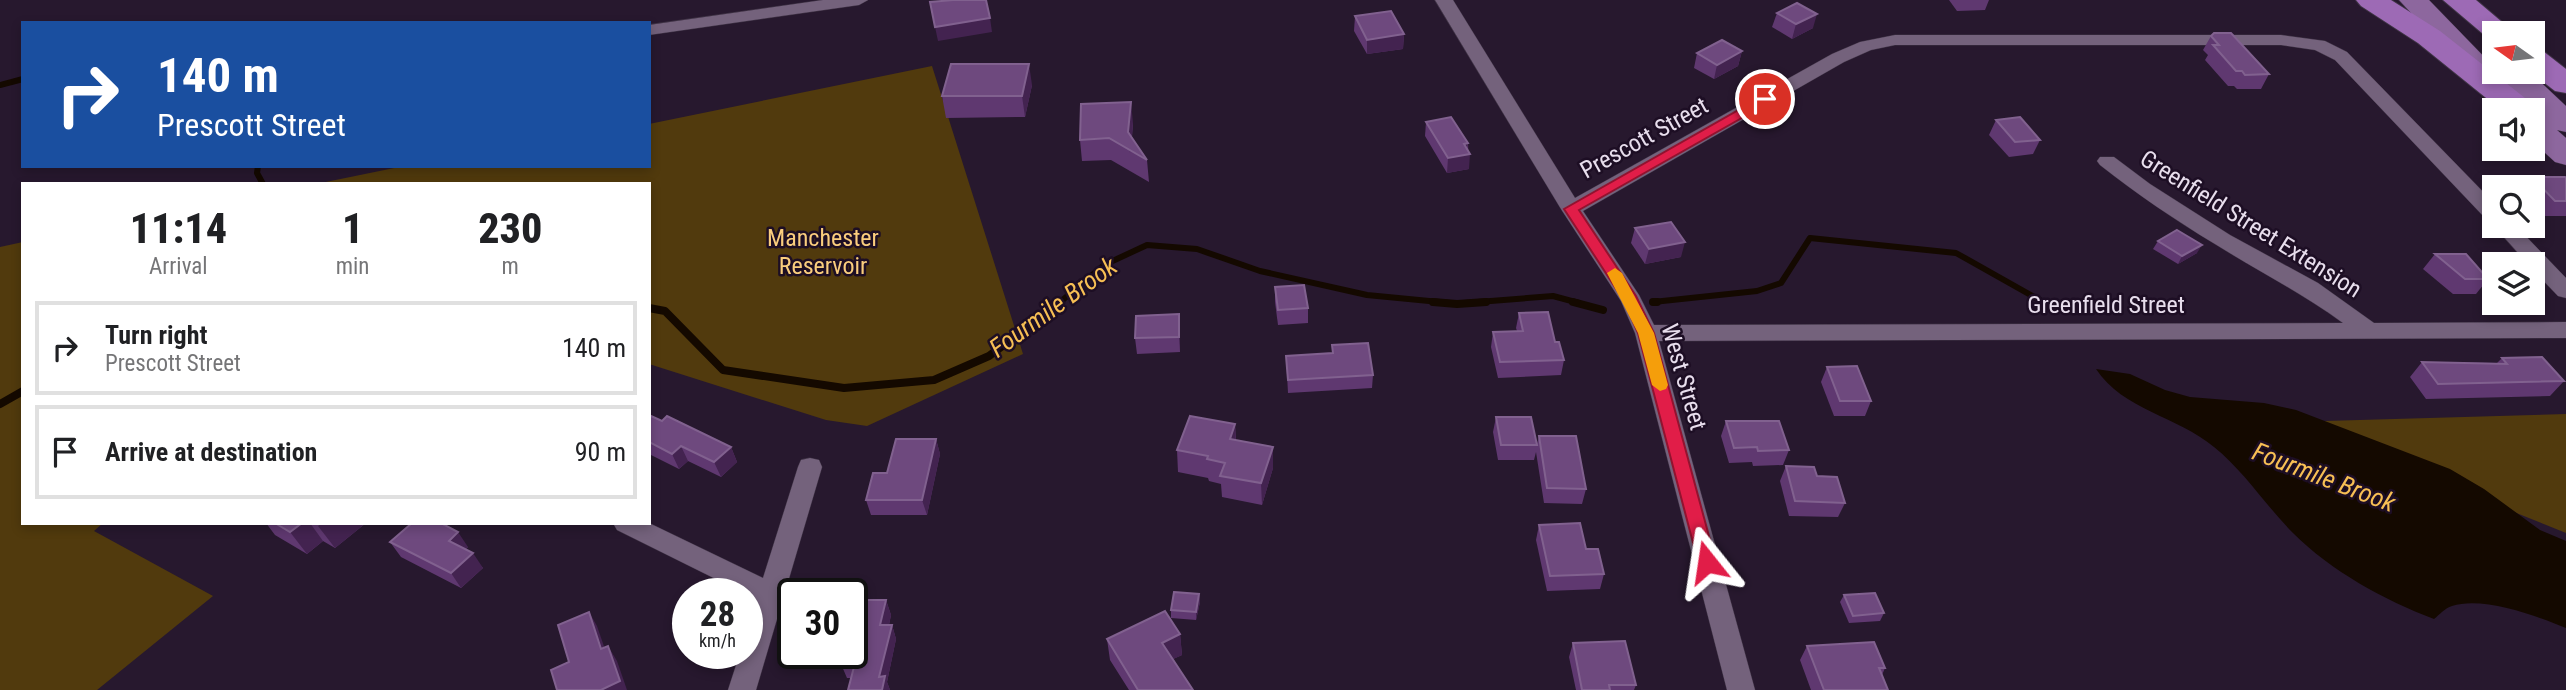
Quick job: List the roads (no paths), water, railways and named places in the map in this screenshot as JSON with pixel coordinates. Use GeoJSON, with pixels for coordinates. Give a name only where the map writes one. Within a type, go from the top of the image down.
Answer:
{"type":"FeatureCollection","features":[{"type":"Feature","properties":{"kind":"highway"},"geometry":{"type":"LineString","coordinates":[[2371,0],[2429,37],[2503,98]]}},
{"type":"Feature","properties":{"kind":"highway"},"geometry":{"type":"LineString","coordinates":[[2458,0],[2485,21]]}},
{"type":"Feature","properties":{"kind":"highway"},"geometry":{"type":"LineString","coordinates":[[2545,68],[2566,85]]}},
{"type":"Feature","properties":{"kind":"main road"},"geometry":{"type":"LineString","coordinates":[[2413,0],[2507,98]]}},
{"type":"Feature","properties":{"kind":"main road"},"geometry":{"type":"LineString","coordinates":[[2443,0],[2482,41]]}},
{"type":"Feature","properties":{"kind":"main road"},"geometry":{"type":"LineString","coordinates":[[2525,84],[2566,123]]}},
{"type":"Feature","properties":{"kind":"main road"},"geometry":{"type":"LineString","coordinates":[[2545,135],[2566,155]]}},
{"type":"Feature","properties":{"kind":"street"},"geometry":{"type":"LineString","coordinates":[[651,30],[859,0]]}},
{"type":"Feature","properties":{"kind":"street","name":"West Street"},"geometry":{"type":"LineString","coordinates":[[1444,0],[1571,209],[1631,300],[1646,333],[1741,690]]}},
{"type":"Feature","properties":{"kind":"street","name":"Prescott Street"},"geometry":{"type":"LineString","coordinates":[[1571,209],[1838,58],[1866,46],[1895,40],[2281,40],[2319,45],[2341,56],[2482,203]]}},
{"type":"Feature","properties":{"kind":"street","name":"Greenfield Street Extension"},"geometry":{"type":"LineString","coordinates":[[2107,161],[2143,189],[2223,240],[2310,288],[2368,330]]}},
{"type":"Feature","properties":{"kind":"street"},"geometry":{"type":"LineString","coordinates":[[2515,238],[2566,291]]}},
{"type":"Feature","properties":{"kind":"street","name":"Greenfield Street"},"geometry":{"type":"LineString","coordinates":[[1646,333],[2566,330]]}},
{"type":"Feature","properties":{"kind":"street"},"geometry":{"type":"LineString","coordinates":[[742,690],[810,467]]}},
{"type":"Feature","properties":{"kind":"street"},"geometry":{"type":"LineString","coordinates":[[630,525],[771,594]]}},
{"type":"Feature","properties":{"kind":"water"},"geometry":{"type":"Polygon","coordinates":[[[2096,369],[2130,374],[2165,390],[2190,397],[2264,403],[2296,410],[2450,469],[2484,489],[2540,530],[2566,541],[2566,628],[2494,605],[2452,606],[2434,619],[2377,593],[2341,572],[2308,547],[2214,447],[2199,436],[2135,404],[2107,383],[2096,369]]]}},
{"type":"Feature","properties":{"kind":"waterway","name":"Fourmile Brook"},"geometry":{"type":"LineString","coordinates":[[0,85],[21,80]]}},
{"type":"Feature","properties":{"kind":"waterway","name":"Fourmile Brook"},"geometry":{"type":"LineString","coordinates":[[258,168],[257,173],[262,182]]}},
{"type":"Feature","properties":{"kind":"waterway","name":"Fourmile Brook"},"geometry":{"type":"LineString","coordinates":[[1657,302],[1653,302],[1757,291],[1781,283],[1810,238],[1956,253],[2045,303]]}},
{"type":"Feature","properties":{"kind":"waterway","name":"Fourmile Brook"},"geometry":{"type":"LineString","coordinates":[[1059,303],[1104,265],[1147,245],[1197,249],[1260,271],[1367,295],[1450,303]]}},
{"type":"Feature","properties":{"kind":"waterway","name":"Fourmile Brook"},"geometry":{"type":"LineString","coordinates":[[1465,303],[1553,296],[1579,303]]}},
{"type":"Feature","properties":{"kind":"waterway","name":"Fourmile Brook"},"geometry":{"type":"LineString","coordinates":[[651,308],[665,311],[723,370],[844,388],[934,380],[989,356],[1061,302]]}},
{"type":"Feature","properties":{"kind":"waterway","name":"Fourmile Brook"},"geometry":{"type":"LineString","coordinates":[[1433,302],[1486,302]]}},
{"type":"Feature","properties":{"kind":"waterway","name":"Fourmile Brook"},"geometry":{"type":"LineString","coordinates":[[1573,302],[1603,310]]}},
{"type":"Feature","properties":{"kind":"waterway","name":"Fourmile Brook"},"geometry":{"type":"LineString","coordinates":[[2041,302],[2051,307]]}},
{"type":"Feature","properties":{"kind":"waterway"},"geometry":{"type":"LineString","coordinates":[[0,404],[21,392]]}},
{"type":"Feature","properties":{"kind":"park label","name":"Manchester Reservoir"},"geometry":{"type":"Point","coordinates":[823,252]}}]}
